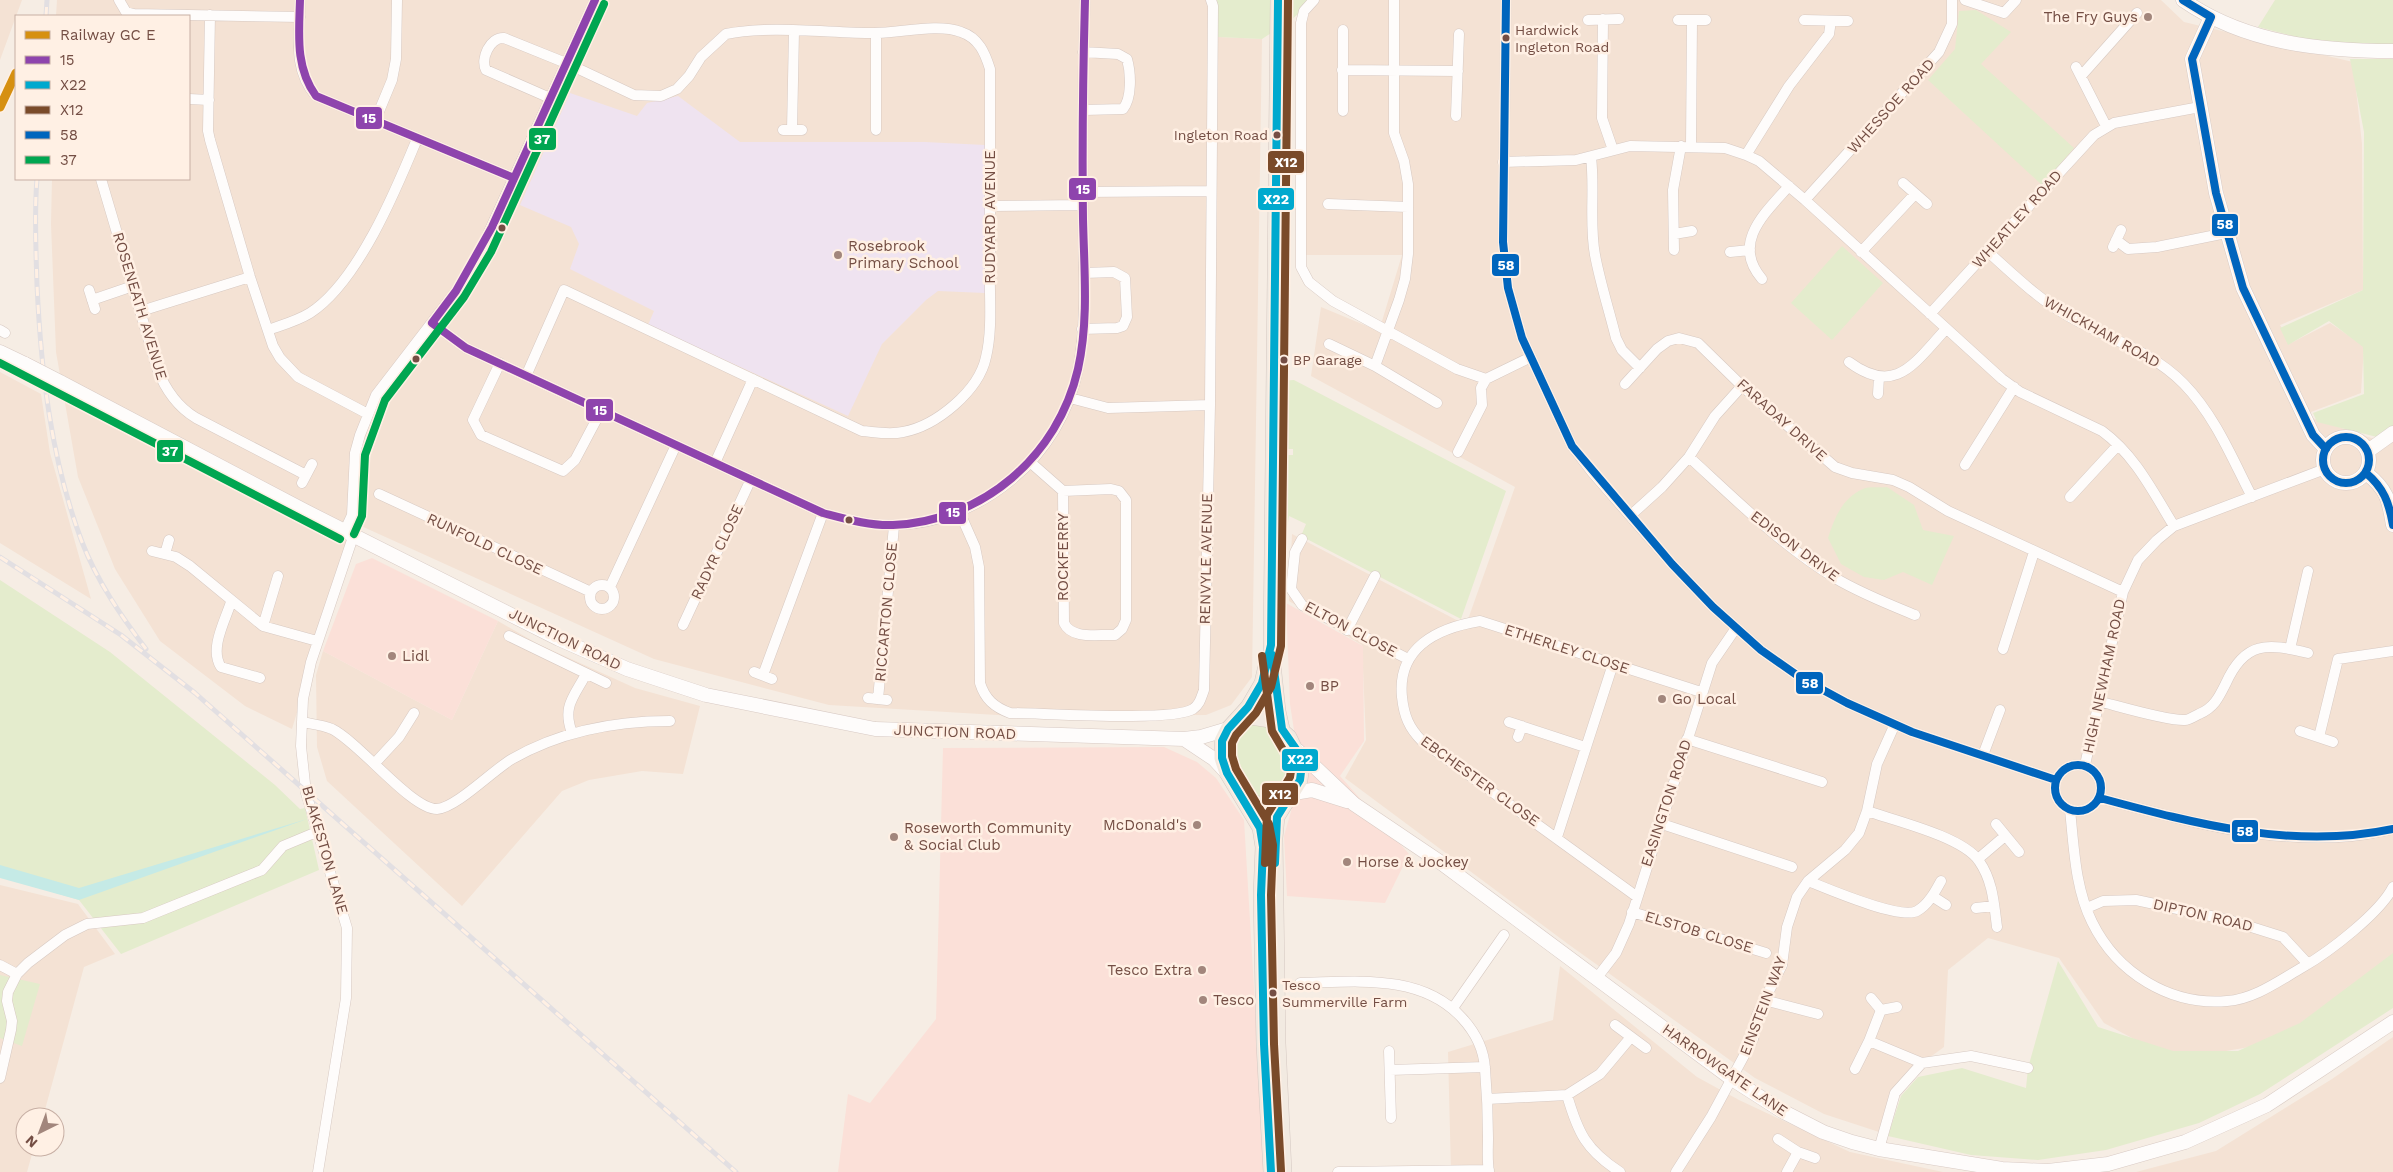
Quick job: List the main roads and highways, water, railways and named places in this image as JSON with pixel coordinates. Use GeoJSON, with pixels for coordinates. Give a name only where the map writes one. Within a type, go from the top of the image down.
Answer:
{"type":"FeatureCollection","features":[{"type":"Feature","properties":{"kind":"main road"},"geometry":{"type":"LineString","coordinates":[[1278,0],[1271,645],[1278,711],[1282,729]]}},
{"type":"Feature","properties":{"kind":"main road"},"geometry":{"type":"LineString","coordinates":[[1271,645],[1262,683],[1248,707],[1233,724],[1222,741],[1222,758],[1227,773],[1260,828],[1263,847],[1261,895],[1264,1044],[1271,1172]]}},
{"type":"Feature","properties":{"kind":"main road"},"geometry":{"type":"LineString","coordinates":[[1233,724],[1251,716],[1270,720],[1282,729],[1296,749],[1302,764],[1300,780],[1278,817],[1275,838],[1278,1043],[1284,1172]]}},
{"type":"Feature","properties":{"kind":"main road"},"geometry":{"type":"LineString","coordinates":[[1244,799],[1259,805],[1273,807],[1290,798]]}},
{"type":"Feature","properties":{"kind":"water"},"geometry":{"type":"Polygon","coordinates":[[[307,819],[79,900],[0,878],[0,865],[79,888],[307,819]]]}},
{"type":"Feature","properties":{"kind":"railway"},"geometry":{"type":"LineString","coordinates":[[46,15],[47,0]]}},
{"type":"Feature","properties":{"kind":"railway"},"geometry":{"type":"LineString","coordinates":[[37,180],[36,245],[41,350],[49,415],[62,479],[82,542],[95,571],[119,611],[146,649]]}},
{"type":"Feature","properties":{"kind":"railway"},"geometry":{"type":"LineString","coordinates":[[0,557],[121,635],[195,693],[736,1172]]}},
{"type":"Feature","properties":{"kind":"place","name":"The Fry Guys"},"geometry":{"type":"Point","coordinates":[2148,17]}},
{"type":"Feature","properties":{"kind":"place","name":"Hardwick Ingleton Road"},"geometry":{"type":"Point","coordinates":[1506,38]}},
{"type":"Feature","properties":{"kind":"place","name":"Ingleton Road"},"geometry":{"type":"Point","coordinates":[1277,135]}},
{"type":"Feature","properties":{"kind":"place","name":"Rosebrook Primary School"},"geometry":{"type":"Point","coordinates":[838,255]}},
{"type":"Feature","properties":{"kind":"place","name":"BP Garage"},"geometry":{"type":"Point","coordinates":[1284,360]}},
{"type":"Feature","properties":{"kind":"place","name":"Lidl"},"geometry":{"type":"Point","coordinates":[392,656]}},
{"type":"Feature","properties":{"kind":"place","name":"BP"},"geometry":{"type":"Point","coordinates":[1310,686]}},
{"type":"Feature","properties":{"kind":"place","name":"Go Local"},"geometry":{"type":"Point","coordinates":[1662,699]}},
{"type":"Feature","properties":{"kind":"place","name":"McDonald's"},"geometry":{"type":"Point","coordinates":[1197,825]}},
{"type":"Feature","properties":{"kind":"place","name":"Roseworth Community & Social Club"},"geometry":{"type":"Point","coordinates":[894,837]}},
{"type":"Feature","properties":{"kind":"place","name":"Horse & Jockey"},"geometry":{"type":"Point","coordinates":[1347,862]}},
{"type":"Feature","properties":{"kind":"place","name":"Tesco Extra"},"geometry":{"type":"Point","coordinates":[1202,970]}},
{"type":"Feature","properties":{"kind":"place","name":"Tesco Summerville Farm"},"geometry":{"type":"Point","coordinates":[1273,993]}},
{"type":"Feature","properties":{"kind":"place","name":"Tesco"},"geometry":{"type":"Point","coordinates":[1203,1000]}}]}
